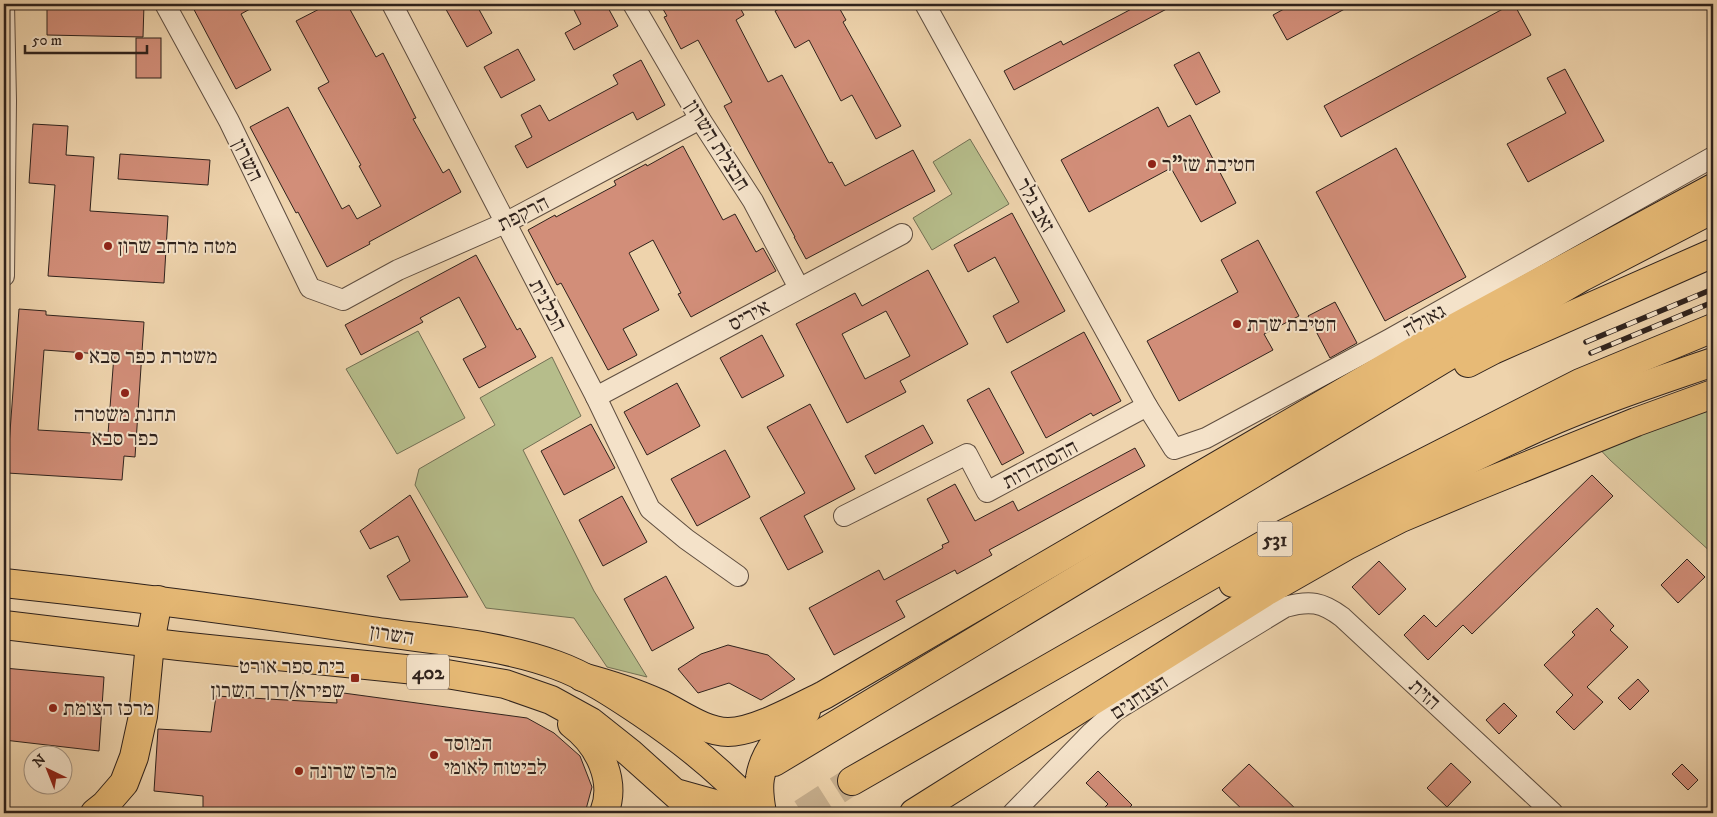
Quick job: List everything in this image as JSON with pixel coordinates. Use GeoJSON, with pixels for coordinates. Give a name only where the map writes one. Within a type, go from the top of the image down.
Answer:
{"type":"FeatureCollection","features":[{"type":"Feature","properties":{"kind":"main road"},"geometry":{"type":"LineString","coordinates":[[582,677],[638,694],[708,727],[728,732],[752,727],[824,696],[1445,333],[1713,188]]}},
{"type":"Feature","properties":{"kind":"main road"},"geometry":{"type":"LineString","coordinates":[[774,762],[1478,338],[1582,277],[1713,209]]}},
{"type":"Feature","properties":{"kind":"main road"},"geometry":{"type":"LineString","coordinates":[[1260,470],[1493,350],[1713,253]]}},
{"type":"Feature","properties":{"kind":"main road","name":"531"},"geometry":{"type":"LineString","coordinates":[[1713,328],[1580,383],[1276,538],[852,781],[1470,460],[1575,412],[1628,391],[1713,362]]}},
{"type":"Feature","properties":{"kind":"main road"},"geometry":{"type":"LineString","coordinates":[[914,813],[1267,591],[1346,546],[1402,518],[1470,488],[1636,422],[1713,394]]}},
{"type":"Feature","properties":{"kind":"main road","name":"השרון"},"geometry":{"type":"LineString","coordinates":[[4,583],[158,600],[500,650],[557,665],[629,704],[693,749],[726,777],[760,813]]}},
{"type":"Feature","properties":{"kind":"main road"},"geometry":{"type":"LineString","coordinates":[[95,813],[119,790],[130,770],[143,716],[150,643],[158,600]]}},
{"type":"Feature","properties":{"kind":"main road","name":"השרון"},"geometry":{"type":"LineString","coordinates":[[4,624],[150,643],[435,672],[505,684],[551,700],[591,722],[630,753],[672,792]]}},
{"type":"Feature","properties":{"kind":"main road"},"geometry":{"type":"LineString","coordinates":[[505,684],[536,700],[577,727],[595,746],[605,768],[607,791],[604,813]]}},
{"type":"Feature","properties":{"kind":"main road"},"geometry":{"type":"LineString","coordinates":[[760,813],[760,777],[772,748],[787,728],[824,696]]}},
{"type":"Feature","properties":{"kind":"main road"},"geometry":{"type":"LineString","coordinates":[[672,792],[747,813]]}},
{"type":"Feature","properties":{"kind":"main road","name":"402"},"geometry":{"type":"LineString","coordinates":[[672,792],[697,813]]}},
{"type":"Feature","properties":{"kind":"main road"},"geometry":{"type":"LineString","coordinates":[[892,813],[939,797]]}},
{"type":"Feature","properties":{"kind":"street"},"geometry":{"type":"LineString","coordinates":[[4,4],[6,102],[4,276]]}},
{"type":"Feature","properties":{"kind":"street","name":"השרון"},"geometry":{"type":"LineString","coordinates":[[165,4],[229,121],[310,288],[343,300]]}},
{"type":"Feature","properties":{"kind":"street","name":"הכלנית"},"geometry":{"type":"LineString","coordinates":[[392,4],[596,397],[650,509],[686,539],[738,576]]}},
{"type":"Feature","properties":{"kind":"street","name":"חבצלת השרון"},"geometry":{"type":"LineString","coordinates":[[634,4],[700,119],[753,200],[799,288]]}},
{"type":"Feature","properties":{"kind":"street","name":"זאב גלר"},"geometry":{"type":"LineString","coordinates":[[925,4],[1147,406]]}},
{"type":"Feature","properties":{"kind":"street","name":"הרקפת"},"geometry":{"type":"LineString","coordinates":[[343,300],[398,270],[505,223],[700,119]]}},
{"type":"Feature","properties":{"kind":"street","name":"גאולה"},"geometry":{"type":"LineString","coordinates":[[1147,406],[1174,449],[1206,438],[1390,340],[1713,157]]}},
{"type":"Feature","properties":{"kind":"street","name":"איריס"},"geometry":{"type":"LineString","coordinates":[[596,397],[902,234]]}},
{"type":"Feature","properties":{"kind":"street","name":"ההסתדרות"},"geometry":{"type":"LineString","coordinates":[[844,516],[967,454],[987,492],[1147,406]]}},
{"type":"Feature","properties":{"kind":"street","name":"הזית"},"geometry":{"type":"LineString","coordinates":[[1285,607],[1311,602],[1325,606],[1342,617],[1553,813]]}},
{"type":"Feature","properties":{"kind":"street","name":"הצנחנים"},"geometry":{"type":"LineString","coordinates":[[1013,813],[1116,710],[1285,607]]}},
{"type":"Feature","properties":{"kind":"green space"},"geometry":{"type":"Polygon","coordinates":[[[970,139],[1009,204],[932,250],[913,218],[952,194],[933,162],[970,139]]]}},
{"type":"Feature","properties":{"kind":"green space"},"geometry":{"type":"Polygon","coordinates":[[[418,331],[465,418],[397,454],[346,369],[418,331]]]}},
{"type":"Feature","properties":{"kind":"green space"},"geometry":{"type":"Polygon","coordinates":[[[552,357],[581,416],[523,450],[594,591],[647,677],[607,667],[574,618],[486,608],[415,485],[419,469],[495,425],[480,398],[552,357]]]}},
{"type":"Feature","properties":{"kind":"green space"},"geometry":{"type":"Polygon","coordinates":[[[1713,398],[1713,554],[1610,460],[1593,442],[1713,398]]]}},
{"type":"Feature","properties":{"kind":"building"},"geometry":{"type":"Polygon","coordinates":[[[47,4],[144,4],[143,37],[47,35],[47,4]]]}},
{"type":"Feature","properties":{"kind":"building"},"geometry":{"type":"Polygon","coordinates":[[[191,4],[259,4],[241,14],[271,70],[236,89],[191,4]]]}},
{"type":"Feature","properties":{"kind":"building"},"geometry":{"type":"Polygon","coordinates":[[[329,4],[347,4],[376,57],[383,53],[416,118],[413,119],[443,173],[449,169],[461,192],[327,267],[250,127],[288,107],[342,209],[349,205],[357,219],[381,206],[359,166],[361,165],[318,88],[329,82],[296,21],[329,4]]]}},
{"type":"Feature","properties":{"kind":"building"},"geometry":{"type":"Polygon","coordinates":[[[443,4],[476,4],[492,33],[467,47],[443,4]]]}},
{"type":"Feature","properties":{"kind":"building"},"geometry":{"type":"Polygon","coordinates":[[[586,4],[606,4],[618,26],[574,50],[565,33],[581,24],[574,10],[586,4]]]}},
{"type":"Feature","properties":{"kind":"building"},"geometry":{"type":"Polygon","coordinates":[[[660,4],[738,4],[744,15],[736,20],[768,82],[782,75],[829,163],[832,162],[845,186],[913,150],[935,191],[806,259],[724,106],[732,102],[698,40],[681,49],[664,17],[667,16],[660,4]]]}},
{"type":"Feature","properties":{"kind":"building"},"geometry":{"type":"Polygon","coordinates":[[[789,4],[837,4],[846,20],[843,22],[901,126],[876,139],[852,95],[841,101],[809,40],[795,48],[775,11],[789,4]]]}},
{"type":"Feature","properties":{"kind":"building"},"geometry":{"type":"Polygon","coordinates":[[[1141,4],[1176,4],[1014,90],[1004,71],[1061,41],[1063,45],[1141,4]]]}},
{"type":"Feature","properties":{"kind":"building"},"geometry":{"type":"Polygon","coordinates":[[[1293,4],[1354,4],[1287,40],[1273,15],[1293,4]]]}},
{"type":"Feature","properties":{"kind":"building"},"geometry":{"type":"Polygon","coordinates":[[[1514,4],[1531,35],[1341,137],[1324,106],[1514,4]]]}},
{"type":"Feature","properties":{"kind":"building"},"geometry":{"type":"Polygon","coordinates":[[[136,38],[161,38],[161,78],[136,78],[136,38]]]}},
{"type":"Feature","properties":{"kind":"building"},"geometry":{"type":"Polygon","coordinates":[[[518,49],[535,80],[501,98],[484,67],[518,49]]]}},
{"type":"Feature","properties":{"kind":"building"},"geometry":{"type":"Polygon","coordinates":[[[1199,52],[1220,92],[1196,105],[1174,65],[1199,52]]]}},
{"type":"Feature","properties":{"kind":"building"},"geometry":{"type":"Polygon","coordinates":[[[641,60],[665,105],[637,120],[633,112],[527,168],[515,146],[532,137],[521,115],[540,105],[549,121],[618,84],[613,75],[641,60]]]}},
{"type":"Feature","properties":{"kind":"building"},"geometry":{"type":"Polygon","coordinates":[[[1565,69],[1604,141],[1528,182],[1507,144],[1566,113],[1547,78],[1565,69]]]}},
{"type":"Feature","properties":{"kind":"building"},"geometry":{"type":"Polygon","coordinates":[[[1158,107],[1168,127],[1190,115],[1236,203],[1201,222],[1171,168],[1089,212],[1061,160],[1158,107]]]}},
{"type":"Feature","properties":{"kind":"building","name":"מטה מרחב שרון"},"geometry":{"type":"Polygon","coordinates":[[[33,124],[68,126],[66,155],[94,157],[90,211],[168,216],[164,283],[48,276],[55,185],[29,183],[33,124]]]}},
{"type":"Feature","properties":{"kind":"building"},"geometry":{"type":"Polygon","coordinates":[[[683,146],[723,220],[735,214],[756,252],[763,248],[776,271],[691,317],[678,294],[681,293],[653,240],[629,253],[659,310],[623,329],[637,355],[608,370],[561,283],[557,285],[528,230],[616,185],[614,181],[646,164],[647,166],[683,146]]]}},
{"type":"Feature","properties":{"kind":"building"},"geometry":{"type":"Polygon","coordinates":[[[1396,148],[1466,277],[1385,321],[1316,192],[1396,148]]]}},
{"type":"Feature","properties":{"kind":"building"},"geometry":{"type":"Polygon","coordinates":[[[120,154],[210,160],[208,185],[118,179],[120,154]]]}},
{"type":"Feature","properties":{"kind":"building"},"geometry":{"type":"Polygon","coordinates":[[[1012,213],[1065,311],[1007,343],[993,316],[1019,302],[995,257],[968,272],[954,245],[1012,213]]]}},
{"type":"Feature","properties":{"kind":"building"},"geometry":{"type":"Polygon","coordinates":[[[1258,240],[1299,316],[1264,334],[1273,350],[1179,401],[1147,341],[1238,292],[1221,260],[1258,240]]]}},
{"type":"Feature","properties":{"kind":"building"},"geometry":{"type":"Polygon","coordinates":[[[476,255],[517,330],[520,328],[536,357],[479,388],[463,359],[486,347],[459,297],[420,318],[423,322],[361,355],[345,325],[476,255]]]}},
{"type":"Feature","properties":{"kind":"building"},"geometry":{"type":"Polygon","coordinates":[[[928,270],[968,344],[900,381],[906,392],[847,423],[796,324],[855,293],[862,306],[928,270]],[[886,311],[842,334],[865,379],[910,356],[886,311]]]}},
{"type":"Feature","properties":{"kind":"building"},"geometry":{"type":"Polygon","coordinates":[[[1335,302],[1357,343],[1330,358],[1308,316],[1335,302]]]}},
{"type":"Feature","properties":{"kind":"building","name":"תחנת משטרה כפר סבא"},"geometry":{"type":"Polygon","coordinates":[[[19,309],[46,311],[46,315],[144,322],[135,457],[124,456],[122,480],[7,473],[19,309]],[[44,350],[38,430],[108,434],[114,355],[44,350]]]}},
{"type":"Feature","properties":{"kind":"building"},"geometry":{"type":"Polygon","coordinates":[[[1084,332],[1121,401],[1093,416],[1091,413],[1046,438],[1011,372],[1084,332]]]}},
{"type":"Feature","properties":{"kind":"building"},"geometry":{"type":"Polygon","coordinates":[[[762,335],[784,376],[742,398],[720,358],[762,335]]]}},
{"type":"Feature","properties":{"kind":"building"},"geometry":{"type":"Polygon","coordinates":[[[677,383],[700,426],[647,455],[624,412],[677,383]]]}},
{"type":"Feature","properties":{"kind":"building"},"geometry":{"type":"Polygon","coordinates":[[[989,388],[1024,453],[1002,465],[967,400],[989,388]]]}},
{"type":"Feature","properties":{"kind":"building"},"geometry":{"type":"Polygon","coordinates":[[[810,404],[855,489],[804,516],[823,552],[788,570],[760,518],[805,493],[767,427],[810,404]]]}},
{"type":"Feature","properties":{"kind":"building"},"geometry":{"type":"Polygon","coordinates":[[[591,424],[615,468],[564,495],[541,451],[591,424]]]}},
{"type":"Feature","properties":{"kind":"building"},"geometry":{"type":"Polygon","coordinates":[[[923,425],[933,443],[875,474],[865,456],[923,425]]]}},
{"type":"Feature","properties":{"kind":"building"},"geometry":{"type":"Polygon","coordinates":[[[1135,448],[1145,466],[989,550],[992,555],[957,574],[955,570],[896,601],[905,617],[834,655],[809,608],[879,570],[884,580],[943,548],[942,545],[949,542],[927,499],[955,484],[975,521],[1013,501],[1018,511],[1135,448]]]}},
{"type":"Feature","properties":{"kind":"building"},"geometry":{"type":"Polygon","coordinates":[[[725,450],[750,497],[697,526],[671,479],[725,450]]]}},
{"type":"Feature","properties":{"kind":"building"},"geometry":{"type":"Polygon","coordinates":[[[1592,475],[1613,496],[1472,634],[1463,625],[1428,660],[1404,635],[1424,615],[1436,627],[1592,475]]]}},
{"type":"Feature","properties":{"kind":"building"},"geometry":{"type":"Polygon","coordinates":[[[410,495],[468,597],[400,600],[387,576],[410,561],[398,536],[370,549],[360,531],[410,495]]]}},
{"type":"Feature","properties":{"kind":"building"},"geometry":{"type":"Polygon","coordinates":[[[622,496],[647,542],[603,566],[579,520],[622,496]]]}},
{"type":"Feature","properties":{"kind":"building"},"geometry":{"type":"Polygon","coordinates":[[[1687,559],[1705,577],[1678,603],[1661,585],[1687,559]]]}},
{"type":"Feature","properties":{"kind":"building"},"geometry":{"type":"Polygon","coordinates":[[[1379,561],[1406,589],[1379,615],[1352,587],[1379,561]]]}},
{"type":"Feature","properties":{"kind":"building"},"geometry":{"type":"Polygon","coordinates":[[[666,576],[694,628],[652,651],[624,599],[666,576]]]}},
{"type":"Feature","properties":{"kind":"building"},"geometry":{"type":"Polygon","coordinates":[[[1597,608],[1614,626],[1610,630],[1628,647],[1587,687],[1603,702],[1574,730],[1556,712],[1573,695],[1544,665],[1575,635],[1572,632],[1597,608]]]}},
{"type":"Feature","properties":{"kind":"building"},"geometry":{"type":"Polygon","coordinates":[[[728,645],[768,655],[795,679],[761,700],[729,683],[698,693],[678,669],[701,654],[728,645]]]}},
{"type":"Feature","properties":{"kind":"building","name":"מרכז הצומת"},"geometry":{"type":"Polygon","coordinates":[[[4,668],[104,677],[99,751],[72,748],[72,744],[39,744],[4,740],[4,668]]]}},
{"type":"Feature","properties":{"kind":"building"},"geometry":{"type":"Polygon","coordinates":[[[1638,679],[1649,691],[1630,710],[1618,698],[1638,679]]]}},
{"type":"Feature","properties":{"kind":"building"},"geometry":{"type":"Polygon","coordinates":[[[336,692],[527,718],[554,733],[580,756],[592,787],[585,813],[203,813],[203,796],[154,791],[158,729],[211,732],[216,696],[337,703],[336,692]]]}},
{"type":"Feature","properties":{"kind":"building"},"geometry":{"type":"Polygon","coordinates":[[[1504,703],[1517,716],[1499,734],[1486,720],[1504,703]]]}},
{"type":"Feature","properties":{"kind":"building"},"geometry":{"type":"Polygon","coordinates":[[[1451,763],[1471,782],[1447,807],[1427,788],[1451,763]]]}},
{"type":"Feature","properties":{"kind":"building"},"geometry":{"type":"Polygon","coordinates":[[[1249,764],[1300,813],[1246,813],[1222,790],[1249,764]]]}},
{"type":"Feature","properties":{"kind":"building"},"geometry":{"type":"Polygon","coordinates":[[[1682,764],[1698,780],[1688,790],[1672,774],[1682,764]]]}},
{"type":"Feature","properties":{"kind":"building"},"geometry":{"type":"Polygon","coordinates":[[[1098,771],[1132,805],[1124,813],[1099,813],[1108,804],[1086,783],[1098,771]]]}},
{"type":"Feature","properties":{"kind":"tunnel"},"geometry":{"type":"LineString","coordinates":[[802,813],[852,781]]}},
{"type":"Feature","properties":{"kind":"railway"},"geometry":{"type":"LineString","coordinates":[[1586,342],[1713,289]]}},
{"type":"Feature","properties":{"kind":"railway"},"geometry":{"type":"LineString","coordinates":[[1591,353],[1713,302]]}},
{"type":"Feature","properties":{"kind":"place","name":"חטיבת שז\"ר"},"geometry":{"type":"Point","coordinates":[1152,164]}},
{"type":"Feature","properties":{"kind":"place","name":"מטה מרחב שרון"},"geometry":{"type":"Point","coordinates":[108,246]}},
{"type":"Feature","properties":{"kind":"place","name":"חטיבת שרת"},"geometry":{"type":"Point","coordinates":[1237,324]}},
{"type":"Feature","properties":{"kind":"place","name":"משטרת כפר סבא"},"geometry":{"type":"Point","coordinates":[79,356]}},
{"type":"Feature","properties":{"kind":"place","name":"תחנת משטרה כפר סבא"},"geometry":{"type":"Point","coordinates":[125,393]}},
{"type":"Feature","properties":{"kind":"place","name":"בית ספר אורט שפירא/דרך השרון"},"geometry":{"type":"Point","coordinates":[355,678]}},
{"type":"Feature","properties":{"kind":"place","name":"מרכז הצומת"},"geometry":{"type":"Point","coordinates":[53,708]}},
{"type":"Feature","properties":{"kind":"place","name":"המוסד לביטוח לאומי"},"geometry":{"type":"Point","coordinates":[434,755]}},
{"type":"Feature","properties":{"kind":"place","name":"מרכז שרונה"},"geometry":{"type":"Point","coordinates":[299,771]}}]}
